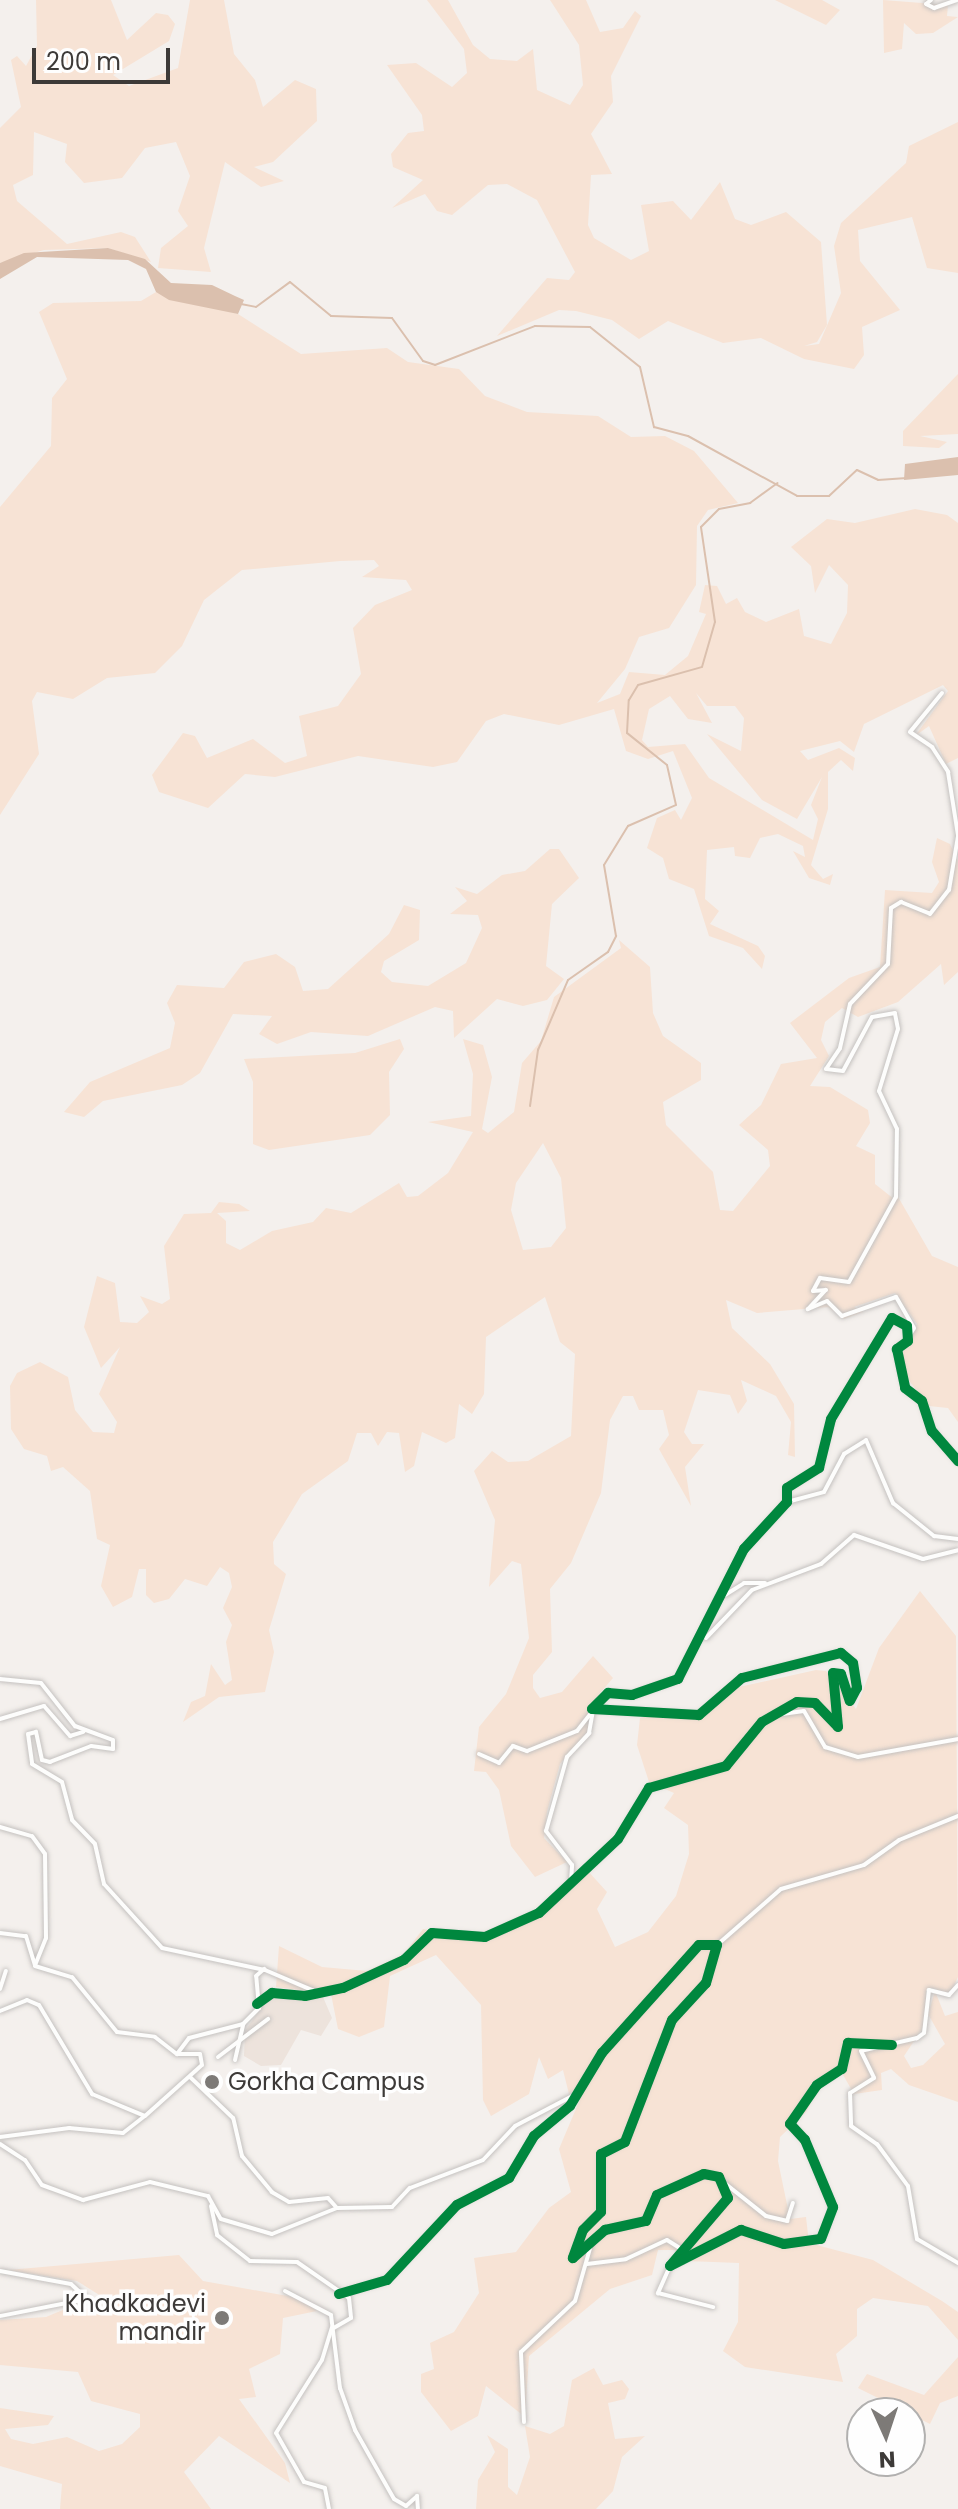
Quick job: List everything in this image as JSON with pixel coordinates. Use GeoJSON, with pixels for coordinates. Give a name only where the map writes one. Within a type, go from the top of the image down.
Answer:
{"type":"FeatureCollection","features":[{"type":"Feature","properties":{"kind":"street"},"geometry":{"type":"LineString","coordinates":[[931,0],[926,4],[934,8],[957,0]]}},
{"type":"Feature","properties":{"kind":"street"},"geometry":{"type":"LineString","coordinates":[[942,693],[910,732],[932,747],[948,772],[958,836],[949,890],[930,914],[901,902],[891,908],[888,964],[850,1004],[840,1048],[826,1069],[850,1065],[872,1017],[897,1016],[879,1091],[897,1129],[896,1197],[849,1282],[820,1278],[813,1291],[826,1290],[808,1309],[827,1301],[842,1316],[896,1297],[914,1328],[897,1349],[905,1388],[922,1401],[932,1431],[958,1461]]}},
{"type":"Feature","properties":{"kind":"street"},"geometry":{"type":"LineString","coordinates":[[787,1502],[787,1488],[819,1468],[831,1419],[887,1321],[897,1319],[909,1336]]}},
{"type":"Feature","properties":{"kind":"street"},"geometry":{"type":"LineString","coordinates":[[479,1754],[499,1763],[513,1746],[527,1751],[577,1731],[608,1693],[632,1695],[678,1679],[704,1640],[744,1549],[787,1502],[824,1492],[844,1454],[866,1440],[893,1503],[934,1536],[958,1539]]}},
{"type":"Feature","properties":{"kind":"street"},"geometry":{"type":"LineString","coordinates":[[725,1596],[744,1583],[767,1583],[821,1564],[854,1535],[923,1559],[958,1550]]}},
{"type":"Feature","properties":{"kind":"street"},"geometry":{"type":"LineString","coordinates":[[704,1640],[767,1583]]}},
{"type":"Feature","properties":{"kind":"street"},"geometry":{"type":"LineString","coordinates":[[235,2060],[243,2024],[257,2004],[272,1993],[319,1993],[404,1960],[432,1933],[493,1935],[551,1905],[618,1839],[649,1788],[726,1766],[762,1722],[811,1701],[838,1727],[833,1673],[841,1674],[852,1700],[852,1659],[833,1652],[750,1675],[699,1715],[593,1711]]}},
{"type":"Feature","properties":{"kind":"street"},"geometry":{"type":"LineString","coordinates":[[0,1679],[41,1683],[83,1732],[116,1746],[91,1746],[50,1762],[42,1760],[36,1732],[28,1734],[32,1764],[62,1782],[72,1820],[95,1844],[104,1884],[162,1948],[264,1969],[319,1993]]}},
{"type":"Feature","properties":{"kind":"street"},"geometry":{"type":"LineString","coordinates":[[0,1719],[44,1706],[70,1736],[83,1732]]}},
{"type":"Feature","properties":{"kind":"street"},"geometry":{"type":"LineString","coordinates":[[570,1883],[572,1865],[546,1831],[567,1757],[589,1733],[593,1711]]}},
{"type":"Feature","properties":{"kind":"street"},"geometry":{"type":"LineString","coordinates":[[779,1714],[804,1711],[825,1747],[858,1757],[958,1739]]}},
{"type":"Feature","properties":{"kind":"street"},"geometry":{"type":"LineString","coordinates":[[793,2203],[787,2221],[766,2216],[720,2180],[688,2178],[657,2195],[646,2221],[605,2230],[573,2258],[583,2230],[601,2212],[601,2154],[625,2142],[661,2043],[706,1983],[717,1945],[781,1889],[864,1865],[899,1840],[958,1816]]}},
{"type":"Feature","properties":{"kind":"street"},"geometry":{"type":"LineString","coordinates":[[0,1827],[32,1836],[45,1854],[46,1938],[35,1966]]}},
{"type":"Feature","properties":{"kind":"street"},"geometry":{"type":"LineString","coordinates":[[0,1933],[26,1936],[35,1966]]}},
{"type":"Feature","properties":{"kind":"street"},"geometry":{"type":"LineString","coordinates":[[340,2294],[397,2273],[457,2205],[509,2178],[534,2136],[578,2093],[602,2053],[699,1945],[717,1945]]}},
{"type":"Feature","properties":{"kind":"street"},"geometry":{"type":"LineString","coordinates":[[0,2137],[69,2128],[123,2133],[190,2077],[203,2057],[177,2054],[155,2037],[117,2032],[72,1977],[35,1966]]}},
{"type":"Feature","properties":{"kind":"street"},"geometry":{"type":"LineString","coordinates":[[257,2004],[256,1976],[264,1969]]}},
{"type":"Feature","properties":{"kind":"street"},"geometry":{"type":"LineString","coordinates":[[0,1989],[6,1971]]}},
{"type":"Feature","properties":{"kind":"street"},"geometry":{"type":"LineString","coordinates":[[958,1985],[949,1995],[929,1990],[924,2033],[892,2045],[861,2051],[874,2078],[850,2093],[851,2126],[877,2144],[903,2178],[917,2239],[958,2263]]}},
{"type":"Feature","properties":{"kind":"street"},"geometry":{"type":"LineString","coordinates":[[0,2011],[27,2000],[39,2005],[92,2094],[145,2116]]}},
{"type":"Feature","properties":{"kind":"street"},"geometry":{"type":"LineString","coordinates":[[218,2057],[268,2019]]}},
{"type":"Feature","properties":{"kind":"street"},"geometry":{"type":"LineString","coordinates":[[177,2054],[197,2033],[243,2024]]}},
{"type":"Feature","properties":{"kind":"street"},"geometry":{"type":"LineString","coordinates":[[670,2266],[741,2230],[784,2244],[821,2239],[833,2207],[805,2140],[790,2124],[817,2085],[842,2069],[848,2043],[892,2045]]}},
{"type":"Feature","properties":{"kind":"street"},"geometry":{"type":"LineString","coordinates":[[190,2077],[233,2118],[242,2156],[272,2192],[289,2202],[328,2198],[337,2208]]}},
{"type":"Feature","properties":{"kind":"street"},"geometry":{"type":"LineString","coordinates":[[0,2144],[25,2160],[42,2185],[73,2197],[150,2182],[208,2196],[221,2219],[272,2234],[337,2208],[392,2207],[410,2188],[483,2160],[515,2126],[578,2093]]}},
{"type":"Feature","properties":{"kind":"street"},"geometry":{"type":"LineString","coordinates":[[713,2307],[658,2293],[680,2248],[728,2198],[720,2180]]}},
{"type":"Feature","properties":{"kind":"street"},"geometry":{"type":"LineString","coordinates":[[208,2196],[217,2235],[250,2261],[297,2262],[340,2294],[351,2318],[332,2327],[322,2360],[276,2433],[304,2482],[325,2488],[329,2509]]}},
{"type":"Feature","properties":{"kind":"street"},"geometry":{"type":"LineString","coordinates":[[587,2264],[626,2259],[667,2240],[680,2248]]}},
{"type":"Feature","properties":{"kind":"street"},"geometry":{"type":"LineString","coordinates":[[524,2422],[521,2352],[575,2301],[592,2242]]}},
{"type":"Feature","properties":{"kind":"street"},"geometry":{"type":"LineString","coordinates":[[0,2271],[71,2284],[87,2299],[0,2316]]}},
{"type":"Feature","properties":{"kind":"street"},"geometry":{"type":"LineString","coordinates":[[285,2291],[327,2309],[355,2430],[394,2499],[406,2506],[417,2496],[418,2509]]}},
{"type":"Feature","properties":{"kind":"shaded area"},"geometry":{"type":"Polygon","coordinates":[[[36,0],[111,0],[127,40],[156,13],[168,15],[175,24],[169,41],[113,75],[129,86],[178,68],[190,0],[224,0],[234,54],[255,80],[263,107],[295,80],[316,89],[317,121],[273,162],[254,167],[284,181],[261,187],[225,162],[204,248],[211,272],[158,268],[161,248],[188,226],[178,211],[190,176],[176,142],[145,148],[122,178],[84,183],[65,162],[67,144],[34,132],[33,175],[13,185],[17,201],[67,244],[121,232],[135,237],[151,262],[108,248],[44,250],[0,263],[0,128],[21,107],[11,60],[17,56],[26,66],[37,46],[36,0]]]}},
{"type":"Feature","properties":{"kind":"shaded area"},"geometry":{"type":"Polygon","coordinates":[[[427,0],[448,0],[473,45],[490,59],[517,61],[533,49],[537,90],[570,105],[583,85],[579,45],[550,0],[586,0],[600,32],[623,28],[635,11],[641,16],[611,76],[613,102],[591,134],[612,174],[591,175],[588,225],[594,238],[631,260],[649,251],[641,205],[673,201],[691,220],[720,182],[735,219],[751,225],[786,212],[821,242],[827,325],[817,342],[804,346],[819,344],[841,293],[834,246],[841,223],[906,163],[909,146],[958,122],[958,273],[927,268],[912,217],[858,230],[860,261],[900,310],[862,327],[864,355],[854,369],[804,359],[761,338],[723,343],[668,321],[639,339],[612,320],[576,311],[559,310],[497,336],[547,278],[569,280],[575,272],[537,200],[507,184],[488,185],[452,215],[437,211],[425,194],[392,208],[423,180],[393,167],[391,154],[408,133],[424,131],[422,115],[387,65],[416,63],[452,87],[467,73],[464,49],[427,0]]]}},
{"type":"Feature","properties":{"kind":"shaded area"},"geometry":{"type":"Polygon","coordinates":[[[775,0],[822,0],[840,10],[826,25],[775,0]]]}},
{"type":"Feature","properties":{"kind":"shaded area"},"geometry":{"type":"Polygon","coordinates":[[[883,0],[948,5],[947,16],[958,17],[933,33],[916,34],[904,23],[902,49],[884,53],[883,0]]]}},
{"type":"Feature","properties":{"kind":"shaded area"},"geometry":{"type":"Polygon","coordinates":[[[108,248],[145,259],[171,283],[212,285],[244,300],[238,314],[169,300],[156,292],[146,269],[128,260],[37,257],[0,279],[0,263],[24,253],[108,248]]]}},
{"type":"Feature","properties":{"kind":"shaded area"},"geometry":{"type":"Polygon","coordinates":[[[156,292],[238,314],[301,354],[387,348],[408,362],[459,369],[485,396],[527,412],[598,416],[631,437],[665,436],[694,451],[738,503],[708,510],[697,526],[696,585],[669,628],[639,637],[625,669],[597,703],[620,694],[629,672],[665,675],[688,656],[706,614],[699,612],[705,585],[717,586],[726,604],[737,598],[745,612],[766,622],[799,609],[804,636],[831,644],[847,613],[848,585],[829,565],[815,593],[811,566],[791,547],[827,519],[855,523],[915,509],[947,515],[958,523],[958,758],[946,764],[929,726],[915,736],[948,691],[943,685],[864,724],[854,752],[840,741],[800,751],[808,760],[839,748],[855,758],[853,771],[841,760],[828,772],[828,809],[811,865],[823,879],[833,874],[830,885],[809,878],[793,851],[805,857],[803,846],[778,834],[760,838],[750,858],[735,856],[734,847],[707,850],[705,899],[719,911],[710,924],[758,946],[765,956],[762,969],[743,948],[709,936],[694,889],[669,879],[663,858],[647,848],[657,818],[675,810],[681,820],[692,798],[673,751],[648,759],[626,751],[614,709],[559,725],[504,714],[486,721],[457,762],[433,767],[358,756],[275,777],[245,774],[208,808],[159,792],[152,775],[183,733],[195,736],[207,758],[253,739],[285,763],[307,756],[299,716],[338,706],[361,674],[353,628],[375,605],[412,590],[406,580],[362,577],[379,566],[374,560],[340,561],[242,570],[204,600],[182,646],[155,673],[107,678],[73,699],[37,692],[32,701],[39,754],[0,815],[0,507],[51,446],[52,398],[67,379],[39,312],[53,303],[141,301],[156,292]],[[696,693],[712,723],[688,719],[670,696],[649,709],[642,740],[648,747],[685,744],[709,778],[813,840],[818,819],[811,805],[822,777],[797,819],[762,800],[707,734],[741,751],[744,718],[735,706],[707,706],[696,693]]]}},
{"type":"Feature","properties":{"kind":"shaded area"},"geometry":{"type":"Polygon","coordinates":[[[958,374],[958,434],[920,436],[947,442],[939,448],[903,446],[903,431],[958,374]]]}},
{"type":"Feature","properties":{"kind":"shaded area"},"geometry":{"type":"Polygon","coordinates":[[[958,457],[958,475],[904,480],[905,464],[958,457]]]}},
{"type":"Feature","properties":{"kind":"shaded area"},"geometry":{"type":"Polygon","coordinates":[[[937,838],[950,844],[958,861],[958,972],[944,985],[941,964],[898,1002],[858,1017],[842,1008],[825,1022],[821,1040],[829,1056],[810,1086],[830,1087],[868,1110],[870,1123],[856,1146],[875,1155],[875,1184],[894,1199],[862,1268],[897,1195],[932,1256],[958,1267],[958,1422],[948,1408],[929,1406],[903,1373],[901,1356],[917,1324],[895,1293],[854,1307],[863,1312],[844,1319],[828,1307],[757,1313],[726,1300],[732,1328],[770,1364],[794,1404],[795,1457],[788,1455],[791,1422],[776,1396],[741,1380],[747,1401],[738,1414],[730,1395],[698,1390],[684,1432],[692,1444],[704,1444],[685,1467],[691,1506],[659,1449],[669,1435],[663,1410],[639,1410],[633,1396],[623,1396],[610,1420],[601,1493],[571,1563],[550,1589],[552,1652],[533,1675],[533,1688],[540,1698],[562,1692],[593,1656],[613,1678],[594,1700],[587,1732],[560,1764],[547,1812],[544,1838],[567,1862],[535,1877],[511,1846],[499,1790],[486,1772],[474,1771],[479,1727],[506,1694],[529,1638],[521,1564],[512,1561],[489,1587],[495,1520],[474,1471],[492,1451],[508,1462],[528,1461],[571,1436],[575,1354],[560,1342],[545,1297],[486,1337],[484,1394],[472,1414],[459,1404],[455,1438],[446,1443],[422,1432],[414,1466],[405,1472],[399,1433],[387,1432],[378,1446],[371,1433],[357,1433],[348,1461],[302,1494],[273,1542],[274,1564],[286,1574],[269,1630],[274,1652],[265,1692],[219,1697],[183,1722],[191,1702],[205,1696],[211,1664],[225,1685],[232,1680],[226,1642],[232,1625],[223,1608],[232,1587],[229,1573],[220,1567],[207,1586],[185,1579],[169,1599],[154,1603],[146,1595],[146,1569],[139,1569],[132,1597],[113,1607],[101,1586],[110,1545],[97,1539],[90,1491],[63,1467],[51,1471],[47,1456],[24,1449],[11,1429],[10,1386],[17,1373],[40,1362],[68,1377],[75,1410],[93,1432],[114,1433],[117,1422],[99,1394],[120,1347],[101,1368],[84,1327],[97,1276],[115,1283],[120,1322],[137,1323],[149,1312],[140,1296],[162,1304],[170,1299],[164,1246],[184,1214],[211,1213],[219,1202],[239,1204],[250,1211],[217,1213],[226,1221],[226,1243],[240,1250],[272,1231],[313,1222],[326,1208],[351,1213],[399,1183],[407,1197],[418,1196],[448,1173],[473,1132],[428,1122],[471,1116],[473,1074],[463,1039],[483,1045],[492,1077],[482,1129],[488,1133],[514,1112],[522,1063],[541,1041],[554,997],[621,948],[619,940],[650,967],[653,1013],[663,1036],[701,1063],[701,1080],[663,1102],[666,1125],[713,1172],[720,1210],[733,1211],[770,1166],[768,1150],[739,1125],[761,1105],[781,1064],[817,1058],[790,1023],[849,978],[880,967],[885,890],[932,893],[939,882],[932,862],[937,838]],[[543,1143],[516,1183],[511,1210],[523,1250],[551,1247],[566,1228],[561,1178],[543,1143]]]}},
{"type":"Feature","properties":{"kind":"shaded area"},"geometry":{"type":"Polygon","coordinates":[[[550,849],[559,849],[579,878],[552,904],[546,966],[564,979],[547,1000],[523,1006],[497,999],[454,1038],[453,1011],[435,1007],[368,1036],[311,1032],[277,1044],[259,1034],[272,1016],[233,1014],[200,1073],[182,1085],[103,1101],[84,1117],[64,1112],[90,1082],[170,1048],[175,1023],[167,1003],[177,985],[224,988],[244,962],[276,954],[295,967],[303,991],[328,989],[389,934],[404,905],[420,910],[419,940],[384,961],[381,972],[392,982],[428,986],[466,963],[482,928],[478,915],[450,914],[467,901],[455,887],[477,894],[502,875],[525,871],[550,849]]]}},
{"type":"Feature","properties":{"kind":"shaded area"},"geometry":{"type":"Polygon","coordinates":[[[400,1039],[404,1049],[389,1072],[390,1115],[370,1135],[269,1150],[253,1144],[253,1082],[244,1059],[355,1053],[400,1039]]]}},
{"type":"Feature","properties":{"kind":"shaded area"},"geometry":{"type":"Polygon","coordinates":[[[920,1591],[956,1636],[958,1977],[950,1994],[932,1988],[926,1991],[926,2023],[904,2056],[911,2068],[923,2065],[945,2044],[928,2014],[935,1991],[945,2016],[958,2012],[958,2102],[909,2085],[891,2069],[881,2073],[882,2090],[854,2094],[842,2073],[821,2084],[806,2112],[780,2137],[778,2161],[790,2219],[806,2217],[809,2243],[873,2260],[942,2301],[958,2312],[958,2340],[928,2306],[873,2298],[857,2309],[857,2336],[836,2354],[843,2382],[745,2367],[723,2351],[738,2322],[739,2263],[687,2261],[675,2250],[658,2250],[652,2275],[610,2289],[529,2356],[525,2417],[486,2386],[478,2416],[451,2431],[421,2392],[421,2374],[434,2369],[430,2343],[454,2332],[479,2293],[474,2258],[516,2252],[549,2208],[571,2192],[559,2149],[586,2085],[569,2094],[563,2070],[548,2079],[539,2057],[529,2094],[491,2116],[483,2100],[481,2005],[436,1955],[390,1976],[384,2027],[359,2037],[338,2029],[331,1994],[276,1987],[279,1946],[322,1967],[367,1971],[403,1955],[423,1929],[483,1940],[541,1916],[587,1870],[607,1892],[597,1909],[615,1947],[648,1932],[676,1896],[689,1854],[688,1825],[664,1808],[674,1793],[649,1782],[637,1745],[640,1718],[671,1711],[697,1719],[739,1687],[816,1670],[826,1671],[856,1709],[879,1648],[920,1591]]]}},
{"type":"Feature","properties":{"kind":"shaded area"},"geometry":{"type":"Polygon","coordinates":[[[323,1997],[332,2018],[321,2036],[301,2030],[281,2065],[261,2066],[244,2056],[245,2031],[267,1999],[323,1997]]]}},
{"type":"Feature","properties":{"kind":"shaded area"},"geometry":{"type":"Polygon","coordinates":[[[179,2255],[203,2281],[299,2298],[317,2311],[283,2318],[280,2354],[249,2369],[256,2397],[239,2399],[285,2463],[290,2483],[219,2436],[184,2472],[211,2509],[60,2509],[62,2484],[0,2466],[0,2408],[54,2416],[48,2425],[5,2429],[11,2439],[33,2444],[67,2437],[99,2451],[122,2444],[140,2427],[140,2414],[91,2401],[78,2372],[0,2365],[0,2320],[46,2317],[70,2307],[125,2311],[77,2281],[8,2270],[179,2255]]]}},
{"type":"Feature","properties":{"kind":"shaded area"},"geometry":{"type":"Polygon","coordinates":[[[958,2357],[958,2396],[940,2403],[930,2424],[926,2422],[926,2397],[876,2397],[858,2388],[867,2374],[924,2395],[958,2357]]]}},
{"type":"Feature","properties":{"kind":"shaded area"},"geometry":{"type":"Polygon","coordinates":[[[594,2368],[603,2385],[622,2380],[629,2389],[625,2399],[608,2403],[615,2439],[645,2436],[622,2457],[613,2491],[596,2509],[476,2509],[478,2480],[495,2452],[487,2435],[508,2449],[508,2487],[517,2495],[530,2457],[525,2426],[550,2434],[564,2426],[572,2380],[594,2368]]]}},
{"type":"Feature","properties":{"kind":"waterway"},"geometry":{"type":"LineString","coordinates":[[241,304],[256,307],[290,282],[331,316],[392,318],[423,361],[435,365],[535,326],[590,327],[640,367],[654,427],[688,436],[797,496],[829,496],[857,470],[878,480],[907,478]]}},
{"type":"Feature","properties":{"kind":"waterway"},"geometry":{"type":"LineString","coordinates":[[530,1106],[538,1050],[568,980],[608,952],[616,936],[604,865],[628,826],[676,805],[667,765],[627,733],[629,700],[638,685],[702,667],[715,622],[701,527],[719,509],[750,503],[778,483]]}},
{"type":"Feature","properties":{"kind":"cycle path"},"geometry":{"type":"LineString","coordinates":[[257,2004],[272,1993],[305,1996],[343,1988],[404,1960],[432,1933],[485,1937],[539,1913],[618,1839],[649,1788],[726,1766],[762,1722],[797,1702],[815,1703],[838,1727],[833,1673],[841,1674],[850,1701],[857,1688],[853,1663],[841,1653],[742,1678],[699,1715],[592,1709],[608,1693],[632,1695],[678,1679],[744,1549],[787,1502],[787,1488],[819,1468],[831,1419],[892,1318],[907,1326],[908,1341],[897,1349],[905,1388],[922,1401],[932,1431],[958,1461]]}},
{"type":"Feature","properties":{"kind":"cycle path"},"geometry":{"type":"LineString","coordinates":[[339,2294],[387,2280],[457,2205],[509,2178],[534,2136],[570,2106],[602,2053],[699,1945],[717,1945],[706,1983],[672,2020],[625,2142],[601,2154],[601,2212],[583,2230],[573,2258],[605,2230],[646,2221],[657,2195],[704,2174],[719,2177],[728,2198],[670,2266],[741,2230],[784,2244],[821,2239],[833,2207],[805,2140],[790,2124],[817,2085],[842,2069],[848,2043],[892,2045]]}},
{"type":"Feature","properties":{"kind":"place","name":"Gorkha Campus"},"geometry":{"type":"Point","coordinates":[212,2082]}},
{"type":"Feature","properties":{"kind":"place","name":"Khadkadevi mandir"},"geometry":{"type":"Point","coordinates":[222,2318]}}]}
